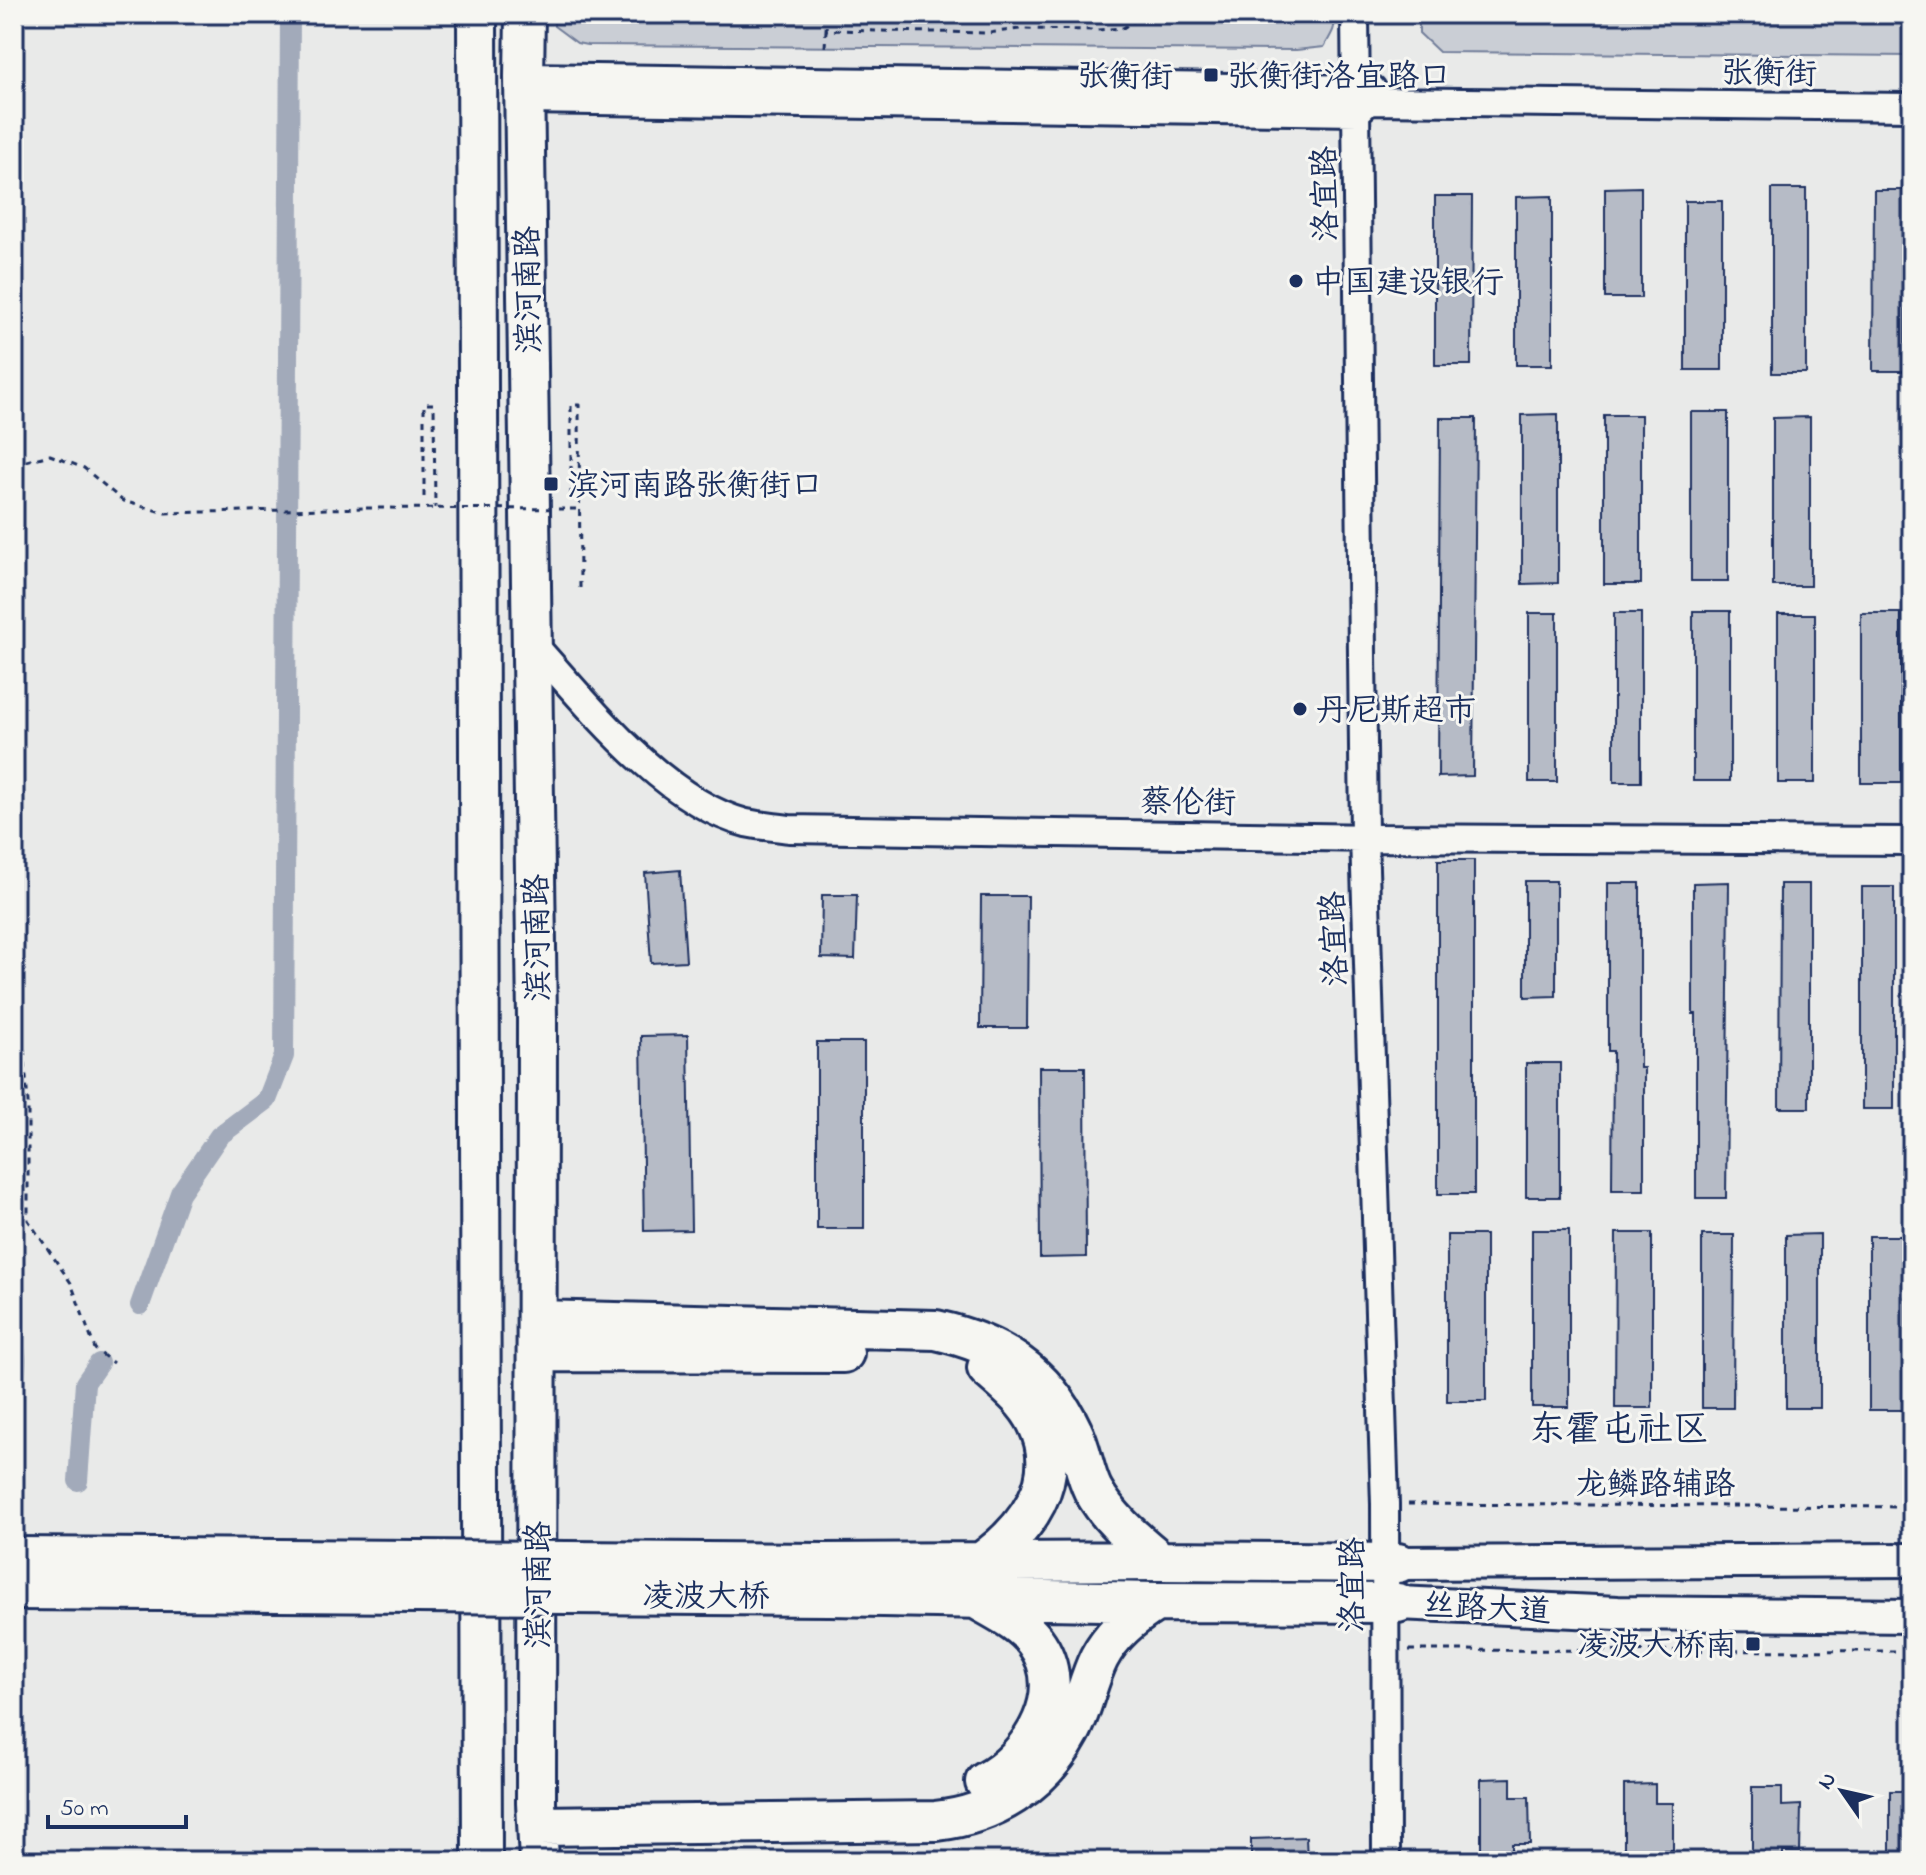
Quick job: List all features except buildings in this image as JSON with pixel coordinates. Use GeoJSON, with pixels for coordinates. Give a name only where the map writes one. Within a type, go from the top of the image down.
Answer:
{"type":"FeatureCollection","features":[{"type":"Feature","properties":{"kind":"highway","name":"滨河南路"},"geometry":{"type":"LineString","coordinates":[[477,14],[482,1861]]}},
{"type":"Feature","properties":{"kind":"highway","name":"滨河南路"},"geometry":{"type":"LineString","coordinates":[[525,14],[538,1336],[538,1830]]}},
{"type":"Feature","properties":{"kind":"highway"},"geometry":{"type":"LineString","coordinates":[[477,594],[488,573],[500,564],[520,573],[532,591]]}},
{"type":"Feature","properties":{"kind":"highway"},"geometry":{"type":"LineString","coordinates":[[538,1336],[936,1330],[991,1347],[1014,1360],[1050,1393],[1074,1432],[1092,1488],[1103,1506],[1123,1529],[1160,1561]]}},
{"type":"Feature","properties":{"kind":"highway"},"geometry":{"type":"LineString","coordinates":[[538,1336],[940,1353],[986,1368],[1017,1394],[1037,1422],[1048,1458],[1043,1488],[1026,1520],[976,1580],[1037,1644],[1048,1674],[1049,1693],[1046,1712],[1020,1757],[999,1775],[976,1787],[930,1799],[538,1830]]}},
{"type":"Feature","properties":{"kind":"highway","name":"凌波大桥"},"geometry":{"type":"LineString","coordinates":[[14,1557],[828,1580]]}},
{"type":"Feature","properties":{"kind":"highway","name":"凌波大桥"},"geometry":{"type":"LineString","coordinates":[[14,1590],[976,1580],[1160,1561],[1391,1563]]}},
{"type":"Feature","properties":{"kind":"highway","name":"凌波大桥"},"geometry":{"type":"LineString","coordinates":[[976,1580],[1156,1602],[1391,1603]]}},
{"type":"Feature","properties":{"kind":"highway"},"geometry":{"type":"LineString","coordinates":[[538,1830],[936,1821],[964,1818],[988,1810],[1007,1801],[1051,1762],[1071,1732],[1100,1656],[1130,1619],[1156,1602]]}},
{"type":"Feature","properties":{"kind":"main road","name":"丝路大道"},"geometry":{"type":"LineString","coordinates":[[1391,1563],[1912,1560]]}},
{"type":"Feature","properties":{"kind":"main road","name":"丝路大道"},"geometry":{"type":"LineString","coordinates":[[1391,1603],[1618,1613],[1912,1616]]}},
{"type":"Feature","properties":{"kind":"street","name":"洛宜路"},"geometry":{"type":"LineString","coordinates":[[1355,14],[1363,98]]}},
{"type":"Feature","properties":{"kind":"street","name":"洛宜路"},"geometry":{"type":"LineString","coordinates":[[1368,14],[1363,98],[1371,838],[1385,1488],[1391,1563],[1386,1861]]}},
{"type":"Feature","properties":{"kind":"street","name":"张衡街"},"geometry":{"type":"LineString","coordinates":[[524,89],[1912,107]]}},
{"type":"Feature","properties":{"kind":"street","name":"张衡街"},"geometry":{"type":"LineString","coordinates":[[1363,98],[1912,95]]}},
{"type":"Feature","properties":{"kind":"street","name":"蔡伦街"},"geometry":{"type":"LineString","coordinates":[[533,644],[631,752],[692,799],[744,822],[789,829],[1371,838],[1912,841]]}},
{"type":"Feature","properties":{"kind":"street","name":"洛宜路"},"geometry":{"type":"LineString","coordinates":[[1371,838],[1399,1504],[1391,1563]]}},
{"type":"Feature","properties":{"kind":"street","name":"洛宜路"},"geometry":{"type":"LineString","coordinates":[[1391,1603],[1400,1861]]}},
{"type":"Feature","properties":{"kind":"path"},"geometry":{"type":"LineString","coordinates":[[825,47],[827,14]]}},
{"type":"Feature","properties":{"kind":"path"},"geometry":{"type":"LineString","coordinates":[[826,30],[989,33],[1020,29],[1098,30],[1123,28],[1145,14]]}},
{"type":"Feature","properties":{"kind":"path"},"geometry":{"type":"LineString","coordinates":[[424,497],[424,404],[434,404],[435,508]]}},
{"type":"Feature","properties":{"kind":"path"},"geometry":{"type":"LineString","coordinates":[[571,496],[571,405],[579,405],[580,590]]}},
{"type":"Feature","properties":{"kind":"path"},"geometry":{"type":"LineString","coordinates":[[14,464],[50,455],[84,468],[123,501],[165,513],[366,508],[579,509]]}},
{"type":"Feature","properties":{"kind":"path"},"geometry":{"type":"LineString","coordinates":[[14,919],[28,1103],[28,1220],[71,1283],[95,1349],[113,1363]]}},
{"type":"Feature","properties":{"kind":"path","name":"龙鳞路辅路"},"geometry":{"type":"LineString","coordinates":[[1399,1504],[1912,1507]]}},
{"type":"Feature","properties":{"kind":"path"},"geometry":{"type":"LineString","coordinates":[[1404,1650],[1912,1651]]}},
{"type":"Feature","properties":{"kind":"shaded area"},"geometry":{"type":"Polygon","coordinates":[[[554,14],[1336,14],[1334,27],[1324,47],[1296,50],[587,45],[577,43],[554,26],[554,14]]]}},
{"type":"Feature","properties":{"kind":"shaded area"},"geometry":{"type":"Polygon","coordinates":[[[1419,14],[1912,14],[1912,56],[1439,52],[1419,33],[1419,14]]]}},
{"type":"Feature","properties":{"kind":"water"},"geometry":{"type":"Polygon","coordinates":[[[14,1221],[25,1360],[14,1517],[14,1221]]]}},
{"type":"Feature","properties":{"kind":"waterway"},"geometry":{"type":"LineString","coordinates":[[140,1305],[180,1193],[219,1136],[267,1100],[284,1056],[290,14]]}},
{"type":"Feature","properties":{"kind":"waterway"},"geometry":{"type":"LineString","coordinates":[[78,1481],[85,1383],[99,1363]]}},
{"type":"Feature","properties":{"kind":"place","name":"张衡街洛宜路口"},"geometry":{"type":"Point","coordinates":[1211,75]}},
{"type":"Feature","properties":{"kind":"place","name":"中国建设银行"},"geometry":{"type":"Point","coordinates":[1296,281]}},
{"type":"Feature","properties":{"kind":"place","name":"滨河南路张衡街口"},"geometry":{"type":"Point","coordinates":[551,484]}},
{"type":"Feature","properties":{"kind":"place","name":"丹尼斯超市"},"geometry":{"type":"Point","coordinates":[1300,709]}},
{"type":"Feature","properties":{"kind":"place","name":"凌波大桥南"},"geometry":{"type":"Point","coordinates":[1753,1644]}},
{"type":"Feature","properties":{"kind":"district","name":"东霍屯社区"},"geometry":{"type":"Point","coordinates":[1619,1427]}}]}
